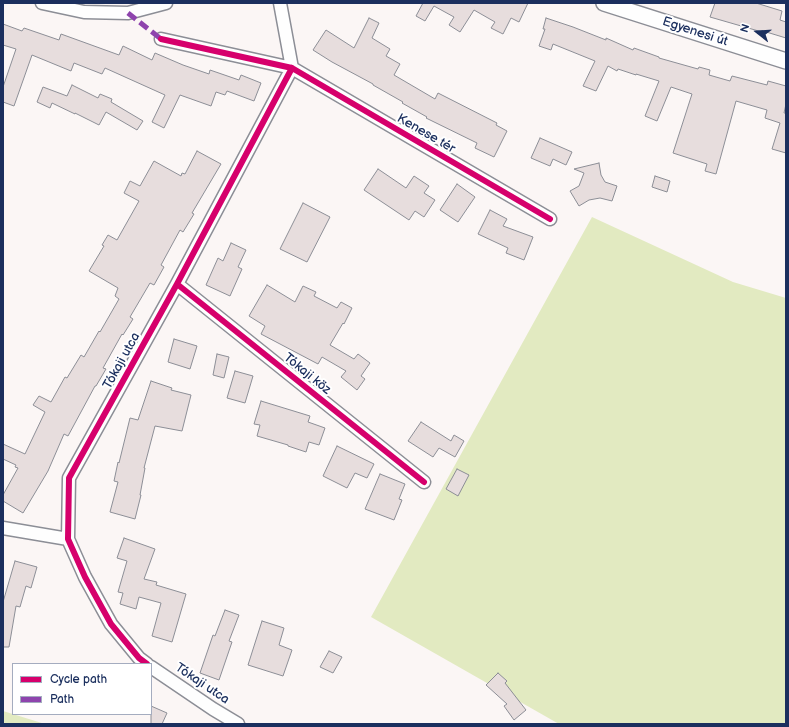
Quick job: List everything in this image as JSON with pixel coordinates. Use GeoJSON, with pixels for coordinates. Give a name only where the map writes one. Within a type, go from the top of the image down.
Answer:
{"type":"FeatureCollection","features":[{"type":"Feature","properties":{"kind":"street"},"geometry":{"type":"LineString","coordinates":[[42,3],[84,12],[128,13],[166,3]]}},
{"type":"Feature","properties":{"kind":"street"},"geometry":{"type":"LineString","coordinates":[[280,3],[292,68]]}},
{"type":"Feature","properties":{"kind":"street","name":"Egyenesi út"},"geometry":{"type":"LineString","coordinates":[[604,3],[786,61]]}},
{"type":"Feature","properties":{"kind":"street","name":"Kenese tér"},"geometry":{"type":"LineString","coordinates":[[161,39],[292,68],[550,219]]}},
{"type":"Feature","properties":{"kind":"street","name":"Tókaji utca"},"geometry":{"type":"LineString","coordinates":[[146,663],[139,658],[111,624],[85,577],[68,538],[69,478],[177,284],[292,68]]}},
{"type":"Feature","properties":{"kind":"street","name":"Tókaji köz"},"geometry":{"type":"LineString","coordinates":[[177,284],[424,482]]}},
{"type":"Feature","properties":{"kind":"street"},"geometry":{"type":"LineString","coordinates":[[3,528],[68,538]]}},
{"type":"Feature","properties":{"kind":"street","name":"Tókaji utca"},"geometry":{"type":"LineString","coordinates":[[152,667],[212,709],[238,724]]}},
{"type":"Feature","properties":{"kind":"green space"},"geometry":{"type":"Polygon","coordinates":[[[592,217],[733,282],[786,298],[786,724],[559,724],[371,617],[592,217]]]}},
{"type":"Feature","properties":{"kind":"green space"},"geometry":{"type":"Polygon","coordinates":[[[3,711],[45,724],[3,724],[3,711]]]}},
{"type":"Feature","properties":{"kind":"building"},"geometry":{"type":"Polygon","coordinates":[[[423,3],[528,3],[519,22],[511,18],[503,34],[491,28],[495,22],[474,10],[460,32],[449,25],[454,17],[434,6],[425,21],[416,16],[423,3]]]}},
{"type":"Feature","properties":{"kind":"building"},"geometry":{"type":"Polygon","coordinates":[[[715,3],[756,3],[782,11],[780,20],[786,22],[786,38],[710,17],[715,3]]]}},
{"type":"Feature","properties":{"kind":"building"},"geometry":{"type":"Polygon","coordinates":[[[369,18],[379,23],[372,38],[390,49],[386,56],[400,64],[394,75],[435,99],[438,93],[497,123],[496,125],[507,131],[494,157],[475,148],[477,143],[426,118],[427,117],[402,103],[403,102],[313,50],[326,30],[354,48],[369,18]]]}},
{"type":"Feature","properties":{"kind":"building"},"geometry":{"type":"Polygon","coordinates":[[[546,18],[606,40],[606,38],[633,50],[634,48],[659,58],[698,69],[699,67],[710,70],[709,75],[730,81],[732,76],[767,85],[768,81],[786,86],[786,104],[784,113],[786,113],[786,153],[772,149],[780,123],[765,118],[767,110],[736,101],[716,174],[705,171],[707,164],[673,153],[692,94],[671,87],[657,121],[645,116],[659,81],[618,69],[617,71],[608,66],[596,91],[583,86],[595,61],[553,44],[551,50],[539,46],[545,29],[543,29],[546,18]]]}},
{"type":"Feature","properties":{"kind":"building"},"geometry":{"type":"Polygon","coordinates":[[[3,24],[22,31],[24,28],[59,40],[61,34],[119,55],[123,46],[152,60],[155,53],[209,74],[210,70],[239,80],[241,75],[261,83],[254,101],[227,91],[225,95],[216,92],[211,106],[180,95],[164,128],[152,122],[165,95],[105,68],[102,74],[74,63],[71,71],[32,55],[14,106],[3,102],[3,87],[16,49],[3,45],[3,24]]]}},
{"type":"Feature","properties":{"kind":"building"},"geometry":{"type":"Polygon","coordinates":[[[72,85],[98,98],[100,94],[112,99],[111,102],[143,121],[137,130],[106,112],[99,125],[52,103],[50,108],[37,102],[43,87],[67,96],[72,85]]]}},
{"type":"Feature","properties":{"kind":"building"},"geometry":{"type":"Polygon","coordinates":[[[540,138],[572,152],[566,165],[553,159],[550,166],[531,158],[540,138]]]}},
{"type":"Feature","properties":{"kind":"building"},"geometry":{"type":"Polygon","coordinates":[[[197,151],[221,164],[192,213],[194,214],[183,232],[180,230],[161,265],[164,267],[154,285],[150,283],[130,317],[133,319],[123,335],[122,334],[103,368],[106,369],[68,436],[64,434],[48,471],[23,513],[3,501],[3,495],[18,468],[15,467],[16,465],[3,459],[3,444],[25,454],[45,412],[33,405],[39,396],[51,402],[65,377],[67,378],[81,355],[84,357],[119,299],[115,296],[118,288],[89,271],[104,246],[102,245],[108,235],[117,240],[139,201],[124,193],[130,181],[140,186],[154,161],[181,176],[182,173],[185,174],[197,151]]]}},
{"type":"Feature","properties":{"kind":"building"},"geometry":{"type":"Polygon","coordinates":[[[599,163],[601,175],[605,182],[617,186],[612,201],[600,198],[589,200],[579,206],[570,191],[579,186],[584,173],[574,169],[599,163]]]}},
{"type":"Feature","properties":{"kind":"building"},"geometry":{"type":"Polygon","coordinates":[[[378,169],[406,188],[414,176],[429,186],[424,193],[435,200],[424,217],[415,211],[409,220],[364,190],[378,169]]]}},
{"type":"Feature","properties":{"kind":"building"},"geometry":{"type":"Polygon","coordinates":[[[655,176],[670,181],[667,192],[652,187],[655,176]]]}},
{"type":"Feature","properties":{"kind":"building"},"geometry":{"type":"Polygon","coordinates":[[[457,184],[475,197],[458,222],[440,210],[457,184]]]}},
{"type":"Feature","properties":{"kind":"building"},"geometry":{"type":"Polygon","coordinates":[[[303,203],[330,217],[307,262],[280,249],[303,203]]]}},
{"type":"Feature","properties":{"kind":"building"},"geometry":{"type":"Polygon","coordinates":[[[490,210],[507,219],[503,226],[533,237],[524,260],[506,253],[508,248],[478,234],[490,210]]]}},
{"type":"Feature","properties":{"kind":"building"},"geometry":{"type":"Polygon","coordinates":[[[231,243],[246,250],[238,267],[242,269],[230,296],[206,285],[218,258],[223,261],[231,243]]]}},
{"type":"Feature","properties":{"kind":"building"},"geometry":{"type":"Polygon","coordinates":[[[267,285],[295,302],[303,286],[316,292],[314,296],[337,308],[341,302],[352,308],[344,324],[343,323],[330,345],[354,359],[358,354],[370,363],[361,376],[365,379],[357,390],[341,377],[346,371],[322,357],[318,364],[261,334],[265,326],[249,316],[267,285]]]}},
{"type":"Feature","properties":{"kind":"building"},"geometry":{"type":"Polygon","coordinates":[[[174,339],[197,346],[190,369],[168,362],[174,339]]]}},
{"type":"Feature","properties":{"kind":"building"},"geometry":{"type":"Polygon","coordinates":[[[217,354],[229,357],[224,378],[213,375],[217,354]]]}},
{"type":"Feature","properties":{"kind":"building"},"geometry":{"type":"Polygon","coordinates":[[[235,371],[253,376],[245,403],[227,398],[235,371]]]}},
{"type":"Feature","properties":{"kind":"building"},"geometry":{"type":"Polygon","coordinates":[[[151,381],[172,388],[171,390],[191,395],[182,431],[155,426],[144,468],[141,495],[135,519],[110,512],[118,482],[114,481],[118,462],[119,463],[130,418],[138,420],[151,381]]]}},
{"type":"Feature","properties":{"kind":"building"},"geometry":{"type":"Polygon","coordinates":[[[261,401],[310,416],[308,422],[325,428],[319,445],[309,442],[306,452],[257,436],[260,425],[254,424],[261,401]]]}},
{"type":"Feature","properties":{"kind":"building"},"geometry":{"type":"Polygon","coordinates":[[[421,422],[451,441],[454,435],[464,441],[455,457],[439,448],[433,457],[408,441],[421,422]]]}},
{"type":"Feature","properties":{"kind":"building"},"geometry":{"type":"Polygon","coordinates":[[[337,446],[374,464],[367,478],[355,473],[347,488],[323,476],[337,446]]]}},
{"type":"Feature","properties":{"kind":"building"},"geometry":{"type":"Polygon","coordinates":[[[457,469],[469,475],[458,496],[446,489],[457,469]]]}},
{"type":"Feature","properties":{"kind":"building"},"geometry":{"type":"Polygon","coordinates":[[[380,474],[405,484],[399,499],[402,500],[394,520],[365,509],[380,474]]]}},
{"type":"Feature","properties":{"kind":"building"},"geometry":{"type":"Polygon","coordinates":[[[124,538],[155,549],[144,579],[157,582],[156,585],[186,594],[172,642],[152,636],[161,603],[139,597],[136,609],[120,604],[123,593],[118,592],[127,561],[117,558],[124,538]]]}},
{"type":"Feature","properties":{"kind":"building"},"geometry":{"type":"Polygon","coordinates":[[[15,561],[37,567],[31,588],[26,586],[20,607],[16,606],[9,647],[3,647],[3,602],[15,561]]]}},
{"type":"Feature","properties":{"kind":"building"},"geometry":{"type":"Polygon","coordinates":[[[225,610],[239,615],[229,641],[232,642],[219,680],[200,673],[213,635],[215,636],[225,610]]]}},
{"type":"Feature","properties":{"kind":"building"},"geometry":{"type":"Polygon","coordinates":[[[262,621],[284,628],[279,645],[292,650],[283,676],[248,665],[262,621]]]}},
{"type":"Feature","properties":{"kind":"building"},"geometry":{"type":"Polygon","coordinates":[[[329,651],[342,657],[333,673],[320,667],[329,651]]]}},
{"type":"Feature","properties":{"kind":"building"},"geometry":{"type":"Polygon","coordinates":[[[498,673],[507,681],[505,683],[526,710],[514,720],[504,706],[507,704],[486,685],[498,673]]]}},
{"type":"Feature","properties":{"kind":"building"},"geometry":{"type":"Polygon","coordinates":[[[152,706],[167,713],[162,724],[151,724],[152,706]]]}},
{"type":"Feature","properties":{"kind":"marked path"},"geometry":{"type":"LineString","coordinates":[[128,13],[161,39]]}},
{"type":"Feature","properties":{"kind":"cycle path"},"geometry":{"type":"LineString","coordinates":[[161,39],[292,68],[550,219]]}},
{"type":"Feature","properties":{"kind":"cycle path"},"geometry":{"type":"LineString","coordinates":[[146,663],[139,658],[111,624],[85,577],[68,539],[69,478],[177,284],[292,68]]}},
{"type":"Feature","properties":{"kind":"cycle path"},"geometry":{"type":"LineString","coordinates":[[177,284],[424,482]]}}]}
